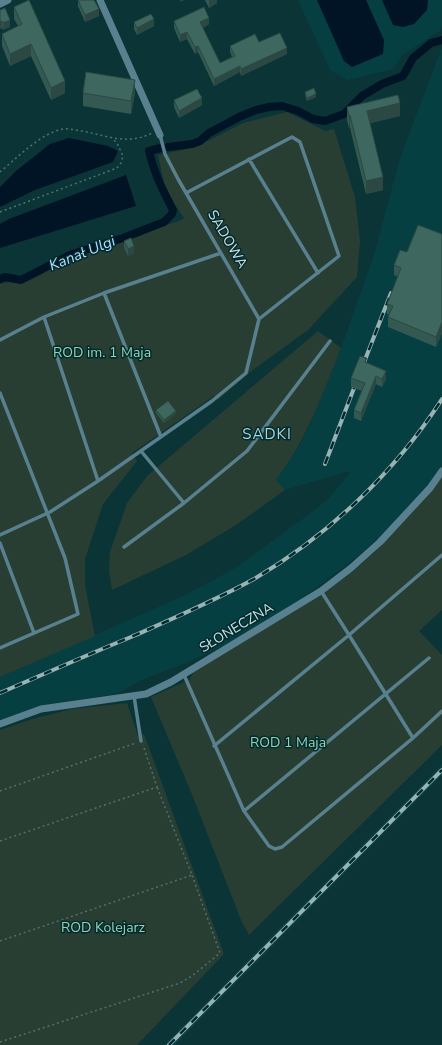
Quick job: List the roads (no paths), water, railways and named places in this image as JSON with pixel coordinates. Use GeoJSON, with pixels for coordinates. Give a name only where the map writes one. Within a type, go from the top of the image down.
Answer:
{"type":"FeatureCollection","features":[{"type":"Feature","properties":{"kind":"street"},"geometry":{"type":"LineString","coordinates":[[0,4],[8,0]]}},
{"type":"Feature","properties":{"kind":"street","name":"SADOWA"},"geometry":{"type":"LineString","coordinates":[[100,0],[159,133]]}},
{"type":"Feature","properties":{"kind":"street","name":"SŁONECZNA"},"geometry":{"type":"LineString","coordinates":[[0,724],[41,709],[146,694],[159,688],[321,591],[351,568],[380,542],[430,488],[442,471]]}},
{"type":"Feature","properties":{"kind":"lane","name":"SADOWA"},"geometry":{"type":"LineString","coordinates":[[159,133],[166,154],[186,192],[259,319]]}},
{"type":"Feature","properties":{"kind":"lane"},"geometry":{"type":"LineString","coordinates":[[0,535],[47,513],[98,482],[212,401],[246,373],[259,319],[339,256],[300,142],[292,137],[186,192]]}},
{"type":"Feature","properties":{"kind":"lane"},"geometry":{"type":"LineString","coordinates":[[249,159],[318,273]]}},
{"type":"Feature","properties":{"kind":"lane"},"geometry":{"type":"LineString","coordinates":[[0,340],[44,317],[104,292],[221,253]]}},
{"type":"Feature","properties":{"kind":"lane"},"geometry":{"type":"LineString","coordinates":[[104,292],[161,437]]}},
{"type":"Feature","properties":{"kind":"lane"},"geometry":{"type":"LineString","coordinates":[[44,317],[98,482]]}},
{"type":"Feature","properties":{"kind":"lane"},"geometry":{"type":"LineString","coordinates":[[124,547],[184,503],[247,451],[330,341]]}},
{"type":"Feature","properties":{"kind":"lane"},"geometry":{"type":"LineString","coordinates":[[0,393],[65,558],[78,614],[0,648]]}},
{"type":"Feature","properties":{"kind":"lane"},"geometry":{"type":"LineString","coordinates":[[141,451],[184,503]]}},
{"type":"Feature","properties":{"kind":"lane"},"geometry":{"type":"LineString","coordinates":[[0,543],[34,633]]}},
{"type":"Feature","properties":{"kind":"lane"},"geometry":{"type":"LineString","coordinates":[[214,746],[349,635],[442,555]]}},
{"type":"Feature","properties":{"kind":"lane"},"geometry":{"type":"LineString","coordinates":[[321,591],[413,738]]}},
{"type":"Feature","properties":{"kind":"lane"},"geometry":{"type":"LineString","coordinates":[[244,811],[429,658]]}},
{"type":"Feature","properties":{"kind":"lane"},"geometry":{"type":"LineString","coordinates":[[183,674],[244,811],[269,846],[276,849],[282,847],[442,712]]}},
{"type":"Feature","properties":{"kind":"lane"},"geometry":{"type":"LineString","coordinates":[[134,696],[141,741]]}},
{"type":"Feature","properties":{"kind":"waterway"},"geometry":{"type":"LineString","coordinates":[[168,147],[192,144],[200,141],[209,133],[239,117],[256,110],[269,107],[282,106],[298,111],[313,119],[325,121],[344,114],[362,96],[382,84],[403,76],[413,58],[431,43],[442,40]]}},
{"type":"Feature","properties":{"kind":"waterway","name":"Kanał Ulgi"},"geometry":{"type":"LineString","coordinates":[[0,279],[5,277],[21,280],[72,254],[123,238],[164,222],[172,214],[173,210],[156,175],[149,151],[161,148]]}},
{"type":"Feature","properties":{"kind":"railway"},"geometry":{"type":"LineString","coordinates":[[363,365],[391,293]]}},
{"type":"Feature","properties":{"kind":"railway"},"geometry":{"type":"LineString","coordinates":[[325,464],[354,388]]}},
{"type":"Feature","properties":{"kind":"railway"},"geometry":{"type":"LineString","coordinates":[[0,693],[193,610],[254,579],[282,562],[334,522],[382,476],[424,426],[442,399]]}},
{"type":"Feature","properties":{"kind":"railway"},"geometry":{"type":"LineString","coordinates":[[169,1045],[442,770]]}},
{"type":"Feature","properties":{"kind":"district","name":"SADKI"},"geometry":{"type":"Point","coordinates":[267,434]}},
{"type":"Feature","properties":{"kind":"park label","name":"ROD im. 1 Maja"},"geometry":{"type":"Point","coordinates":[102,352]}},
{"type":"Feature","properties":{"kind":"park label","name":"ROD 1 Maja"},"geometry":{"type":"Point","coordinates":[288,742]}},
{"type":"Feature","properties":{"kind":"park label","name":"ROD Kolejarz"},"geometry":{"type":"Point","coordinates":[103,927]}}]}
